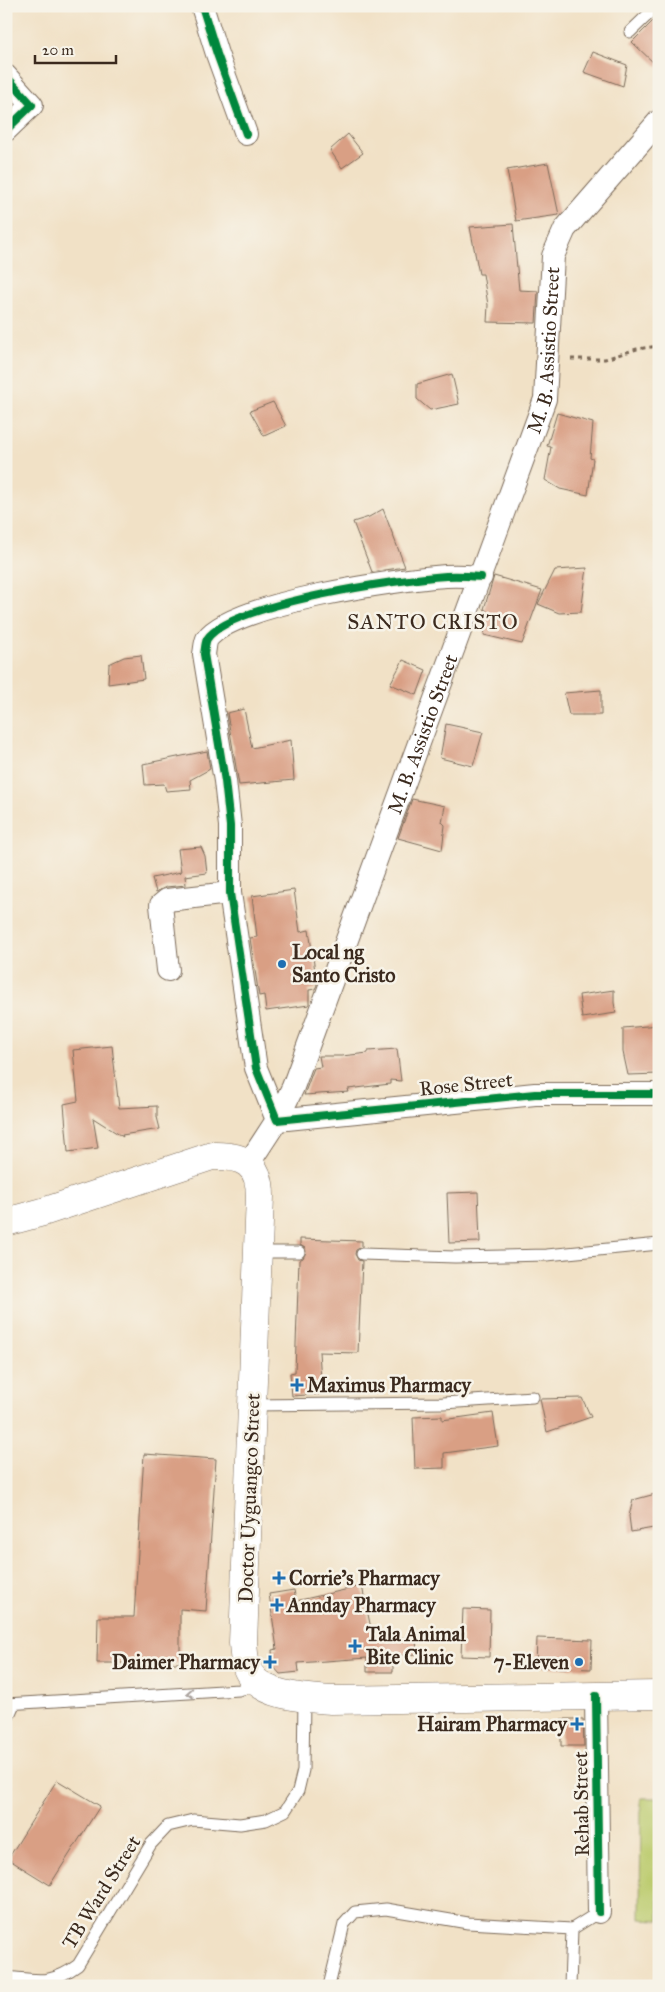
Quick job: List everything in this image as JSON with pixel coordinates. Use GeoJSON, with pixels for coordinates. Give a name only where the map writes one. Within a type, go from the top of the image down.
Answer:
{"type":"FeatureCollection","features":[{"type":"Feature","properties":{"kind":"main road"},"geometry":{"type":"LineString","coordinates":[[6,1222],[43,1212],[212,1156],[234,1156],[249,1163]]}},
{"type":"Feature","properties":{"kind":"main road","name":"Doctor Uyguangco Street"},"geometry":{"type":"LineString","coordinates":[[249,1163],[257,1174],[260,1189],[243,1643],[245,1660],[250,1674],[260,1685]]}},
{"type":"Feature","properties":{"kind":"main road"},"geometry":{"type":"LineString","coordinates":[[260,1685],[277,1692],[304,1698],[331,1700],[659,1695]]}},
{"type":"Feature","properties":{"kind":"street"},"geometry":{"type":"LineString","coordinates":[[202,6],[246,134]]}},
{"type":"Feature","properties":{"kind":"street"},"geometry":{"type":"LineString","coordinates":[[6,76],[32,105],[6,130]]}},
{"type":"Feature","properties":{"kind":"street","name":"M. B. Assistio Street"},"geometry":{"type":"LineString","coordinates":[[249,1163],[277,1120],[293,1087],[545,399],[553,256],[565,229],[659,121]]}},
{"type":"Feature","properties":{"kind":"street"},"geometry":{"type":"LineString","coordinates":[[277,1120],[256,1068],[230,893],[229,819],[225,781],[204,654],[207,640],[224,625],[252,612],[344,590],[402,580],[449,575],[480,577]]}},
{"type":"Feature","properties":{"kind":"street"},"geometry":{"type":"LineString","coordinates":[[168,970],[161,905],[167,900],[230,893]]}},
{"type":"Feature","properties":{"kind":"street","name":"Rose Street"},"geometry":{"type":"LineString","coordinates":[[277,1120],[535,1094],[659,1094]]}},
{"type":"Feature","properties":{"kind":"street","name":"Rehab Street"},"geometry":{"type":"LineString","coordinates":[[596,1696],[599,1912]]}},
{"type":"Feature","properties":{"kind":"lane"},"geometry":{"type":"LineString","coordinates":[[630,32],[657,6]]}},
{"type":"Feature","properties":{"kind":"lane"},"geometry":{"type":"LineString","coordinates":[[362,1254],[455,1257],[547,1255],[659,1244]]}},
{"type":"Feature","properties":{"kind":"lane"},"geometry":{"type":"LineString","coordinates":[[258,1252],[299,1252]]}},
{"type":"Feature","properties":{"kind":"lane"},"geometry":{"type":"LineString","coordinates":[[253,1405],[443,1403],[533,1397]]}},
{"type":"Feature","properties":{"kind":"lane"},"geometry":{"type":"LineString","coordinates":[[6,1722],[10,1704],[239,1690],[260,1685]]}},
{"type":"Feature","properties":{"kind":"lane","name":"TB Ward Street"},"geometry":{"type":"LineString","coordinates":[[6,1977],[49,1980],[64,1975],[78,1964],[150,1844],[168,1826],[193,1820],[240,1824],[266,1820],[285,1811],[298,1791],[303,1770],[304,1698]]}},
{"type":"Feature","properties":{"kind":"lane"},"geometry":{"type":"LineString","coordinates":[[330,1986],[344,1924],[355,1912],[386,1909],[468,1923],[572,1929],[599,1912]]}},
{"type":"Feature","properties":{"kind":"lane"},"geometry":{"type":"LineString","coordinates":[[570,1986],[572,1929]]}},
{"type":"Feature","properties":{"kind":"path"},"geometry":{"type":"LineString","coordinates":[[546,358],[605,359],[637,349],[659,346]]}},
{"type":"Feature","properties":{"kind":"green space"},"geometry":{"type":"Polygon","coordinates":[[[641,1798],[659,1798],[659,1920],[640,1919],[641,1798]]]}},
{"type":"Feature","properties":{"kind":"building"},"geometry":{"type":"Polygon","coordinates":[[[659,15],[659,68],[632,42],[659,15]]]}},
{"type":"Feature","properties":{"kind":"building"},"geometry":{"type":"Polygon","coordinates":[[[593,52],[627,65],[623,86],[584,72],[593,52]]]}},
{"type":"Feature","properties":{"kind":"building"},"geometry":{"type":"Polygon","coordinates":[[[348,134],[363,153],[342,168],[330,150],[348,134]]]}},
{"type":"Feature","properties":{"kind":"building"},"geometry":{"type":"Polygon","coordinates":[[[548,163],[559,215],[516,221],[507,170],[548,163]]]}},
{"type":"Feature","properties":{"kind":"building"},"geometry":{"type":"Polygon","coordinates":[[[513,224],[519,290],[538,291],[536,323],[487,322],[488,305],[483,274],[479,274],[470,227],[513,224]]]}},
{"type":"Feature","properties":{"kind":"building"},"geometry":{"type":"Polygon","coordinates":[[[452,374],[459,404],[430,410],[417,399],[417,384],[452,374]]]}},
{"type":"Feature","properties":{"kind":"building"},"geometry":{"type":"Polygon","coordinates":[[[273,402],[286,426],[264,436],[250,411],[273,402]]]}},
{"type":"Feature","properties":{"kind":"building"},"geometry":{"type":"Polygon","coordinates":[[[557,413],[593,423],[590,458],[593,459],[588,495],[560,489],[545,480],[551,447],[547,446],[557,413]]]}},
{"type":"Feature","properties":{"kind":"building"},"geometry":{"type":"Polygon","coordinates":[[[383,509],[405,567],[372,572],[353,522],[369,517],[383,509]]]}},
{"type":"Feature","properties":{"kind":"building"},"geometry":{"type":"Polygon","coordinates":[[[587,568],[581,612],[559,613],[538,604],[555,570],[587,568]]]}},
{"type":"Feature","properties":{"kind":"building"},"geometry":{"type":"Polygon","coordinates":[[[494,576],[542,590],[522,644],[484,635],[487,611],[484,609],[494,576]]]}},
{"type":"Feature","properties":{"kind":"building"},"geometry":{"type":"Polygon","coordinates":[[[141,655],[144,679],[108,684],[109,664],[124,657],[141,655]]]}},
{"type":"Feature","properties":{"kind":"building"},"geometry":{"type":"Polygon","coordinates":[[[403,660],[426,670],[417,695],[390,684],[403,660]]]}},
{"type":"Feature","properties":{"kind":"building"},"geometry":{"type":"Polygon","coordinates":[[[601,690],[601,715],[569,715],[564,693],[601,690]]]}},
{"type":"Feature","properties":{"kind":"building"},"geometry":{"type":"Polygon","coordinates":[[[244,709],[252,748],[291,740],[294,780],[239,785],[227,713],[244,709]]]}},
{"type":"Feature","properties":{"kind":"building"},"geometry":{"type":"Polygon","coordinates":[[[446,724],[483,732],[473,766],[440,758],[446,724]]]}},
{"type":"Feature","properties":{"kind":"building"},"geometry":{"type":"Polygon","coordinates":[[[207,751],[210,769],[190,780],[191,789],[166,791],[164,784],[145,785],[143,764],[207,751]]]}},
{"type":"Feature","properties":{"kind":"building"},"geometry":{"type":"Polygon","coordinates":[[[412,799],[445,806],[442,822],[445,825],[442,850],[398,838],[412,799]]]}},
{"type":"Feature","properties":{"kind":"building"},"geometry":{"type":"Polygon","coordinates":[[[201,847],[205,856],[207,873],[185,876],[186,885],[166,887],[156,892],[152,878],[181,872],[178,849],[201,847]]]}},
{"type":"Feature","properties":{"kind":"building","name":"Local ng Santo Cristo"},"geometry":{"type":"Polygon","coordinates":[[[294,890],[300,932],[309,930],[317,985],[315,989],[309,990],[309,1005],[266,1011],[264,995],[259,996],[250,938],[257,937],[252,896],[294,890]]]}},
{"type":"Feature","properties":{"kind":"building"},"geometry":{"type":"Polygon","coordinates":[[[614,990],[616,1013],[582,1018],[579,995],[614,990]]]}},
{"type":"Feature","properties":{"kind":"building"},"geometry":{"type":"Polygon","coordinates":[[[659,1025],[659,1074],[628,1075],[623,1052],[623,1028],[659,1025]]]}},
{"type":"Feature","properties":{"kind":"building"},"geometry":{"type":"Polygon","coordinates":[[[112,1046],[119,1108],[157,1106],[160,1129],[122,1135],[123,1137],[93,1118],[98,1148],[68,1152],[64,1104],[78,1101],[73,1050],[112,1046]]]}},
{"type":"Feature","properties":{"kind":"building"},"geometry":{"type":"Polygon","coordinates":[[[397,1049],[401,1081],[390,1080],[390,1084],[348,1089],[349,1092],[304,1095],[314,1068],[321,1067],[319,1056],[342,1056],[368,1053],[368,1051],[397,1049]]]}},
{"type":"Feature","properties":{"kind":"building"},"geometry":{"type":"Polygon","coordinates":[[[478,1192],[480,1242],[449,1243],[447,1193],[478,1192]]]}},
{"type":"Feature","properties":{"kind":"building"},"geometry":{"type":"Polygon","coordinates":[[[300,1239],[362,1241],[362,1247],[356,1250],[355,1254],[358,1260],[362,1261],[358,1353],[319,1352],[322,1394],[292,1396],[290,1373],[295,1372],[299,1260],[303,1258],[306,1252],[305,1248],[300,1245],[300,1239]]]}},
{"type":"Feature","properties":{"kind":"building"},"geometry":{"type":"Polygon","coordinates":[[[582,1398],[591,1417],[547,1432],[540,1399],[582,1398]]]}},
{"type":"Feature","properties":{"kind":"building"},"geometry":{"type":"Polygon","coordinates":[[[493,1413],[498,1446],[444,1453],[444,1468],[415,1469],[413,1417],[442,1416],[442,1420],[493,1413]]]}},
{"type":"Feature","properties":{"kind":"building"},"geometry":{"type":"Polygon","coordinates":[[[144,1454],[216,1459],[206,1611],[180,1609],[180,1663],[97,1663],[98,1617],[134,1617],[144,1454]]]}},
{"type":"Feature","properties":{"kind":"building"},"geometry":{"type":"Polygon","coordinates":[[[659,1493],[659,1527],[631,1532],[629,1516],[633,1500],[659,1493]]]}},
{"type":"Feature","properties":{"kind":"building"},"geometry":{"type":"Polygon","coordinates":[[[362,1586],[373,1638],[416,1638],[417,1654],[393,1656],[393,1672],[367,1672],[367,1658],[298,1663],[299,1672],[280,1674],[273,1666],[272,1650],[277,1649],[269,1594],[294,1590],[296,1601],[362,1586]]]}},
{"type":"Feature","properties":{"kind":"building"},"geometry":{"type":"Polygon","coordinates":[[[463,1609],[490,1610],[489,1657],[461,1656],[463,1609]]]}},
{"type":"Feature","properties":{"kind":"building"},"geometry":{"type":"Polygon","coordinates":[[[537,1638],[592,1640],[591,1669],[536,1667],[537,1638]]]}},
{"type":"Feature","properties":{"kind":"building"},"geometry":{"type":"Polygon","coordinates":[[[561,1719],[583,1719],[584,1746],[561,1746],[561,1719]]]}},
{"type":"Feature","properties":{"kind":"building"},"geometry":{"type":"Polygon","coordinates":[[[57,1780],[100,1806],[50,1885],[8,1859],[57,1780]]]}},
{"type":"Feature","properties":{"kind":"cycle path"},"geometry":{"type":"LineString","coordinates":[[202,6],[246,134]]}},
{"type":"Feature","properties":{"kind":"cycle path"},"geometry":{"type":"LineString","coordinates":[[6,76],[32,105],[6,130]]}},
{"type":"Feature","properties":{"kind":"cycle path"},"geometry":{"type":"LineString","coordinates":[[481,577],[424,578],[319,595],[249,614],[223,626],[207,639],[204,654],[225,781],[230,826],[230,893],[256,1068],[277,1120],[535,1094],[659,1094]]}},
{"type":"Feature","properties":{"kind":"cycle path"},"geometry":{"type":"LineString","coordinates":[[596,1696],[599,1912]]}},
{"type":"Feature","properties":{"kind":"place","name":"Local ng Santo Cristo"},"geometry":{"type":"Point","coordinates":[282,964]}},
{"type":"Feature","properties":{"kind":"place","name":"Maximus Pharmacy"},"geometry":{"type":"Point","coordinates":[297,1385]}},
{"type":"Feature","properties":{"kind":"place","name":"Corrie's Pharmacy"},"geometry":{"type":"Point","coordinates":[279,1578]}},
{"type":"Feature","properties":{"kind":"place","name":"Annday Pharmacy"},"geometry":{"type":"Point","coordinates":[277,1605]}},
{"type":"Feature","properties":{"kind":"place","name":"Tala Animal Bite Clinic"},"geometry":{"type":"Point","coordinates":[355,1646]}},
{"type":"Feature","properties":{"kind":"place","name":"Daimer Pharmacy"},"geometry":{"type":"Point","coordinates":[270,1662]}},
{"type":"Feature","properties":{"kind":"place","name":"7-Eleven"},"geometry":{"type":"Point","coordinates":[579,1662]}},
{"type":"Feature","properties":{"kind":"place","name":"Hairam Pharmacy"},"geometry":{"type":"Point","coordinates":[577,1724]}},
{"type":"Feature","properties":{"kind":"district","name":"SANTO CRISTO"},"geometry":{"type":"Point","coordinates":[433,622]}}]}
